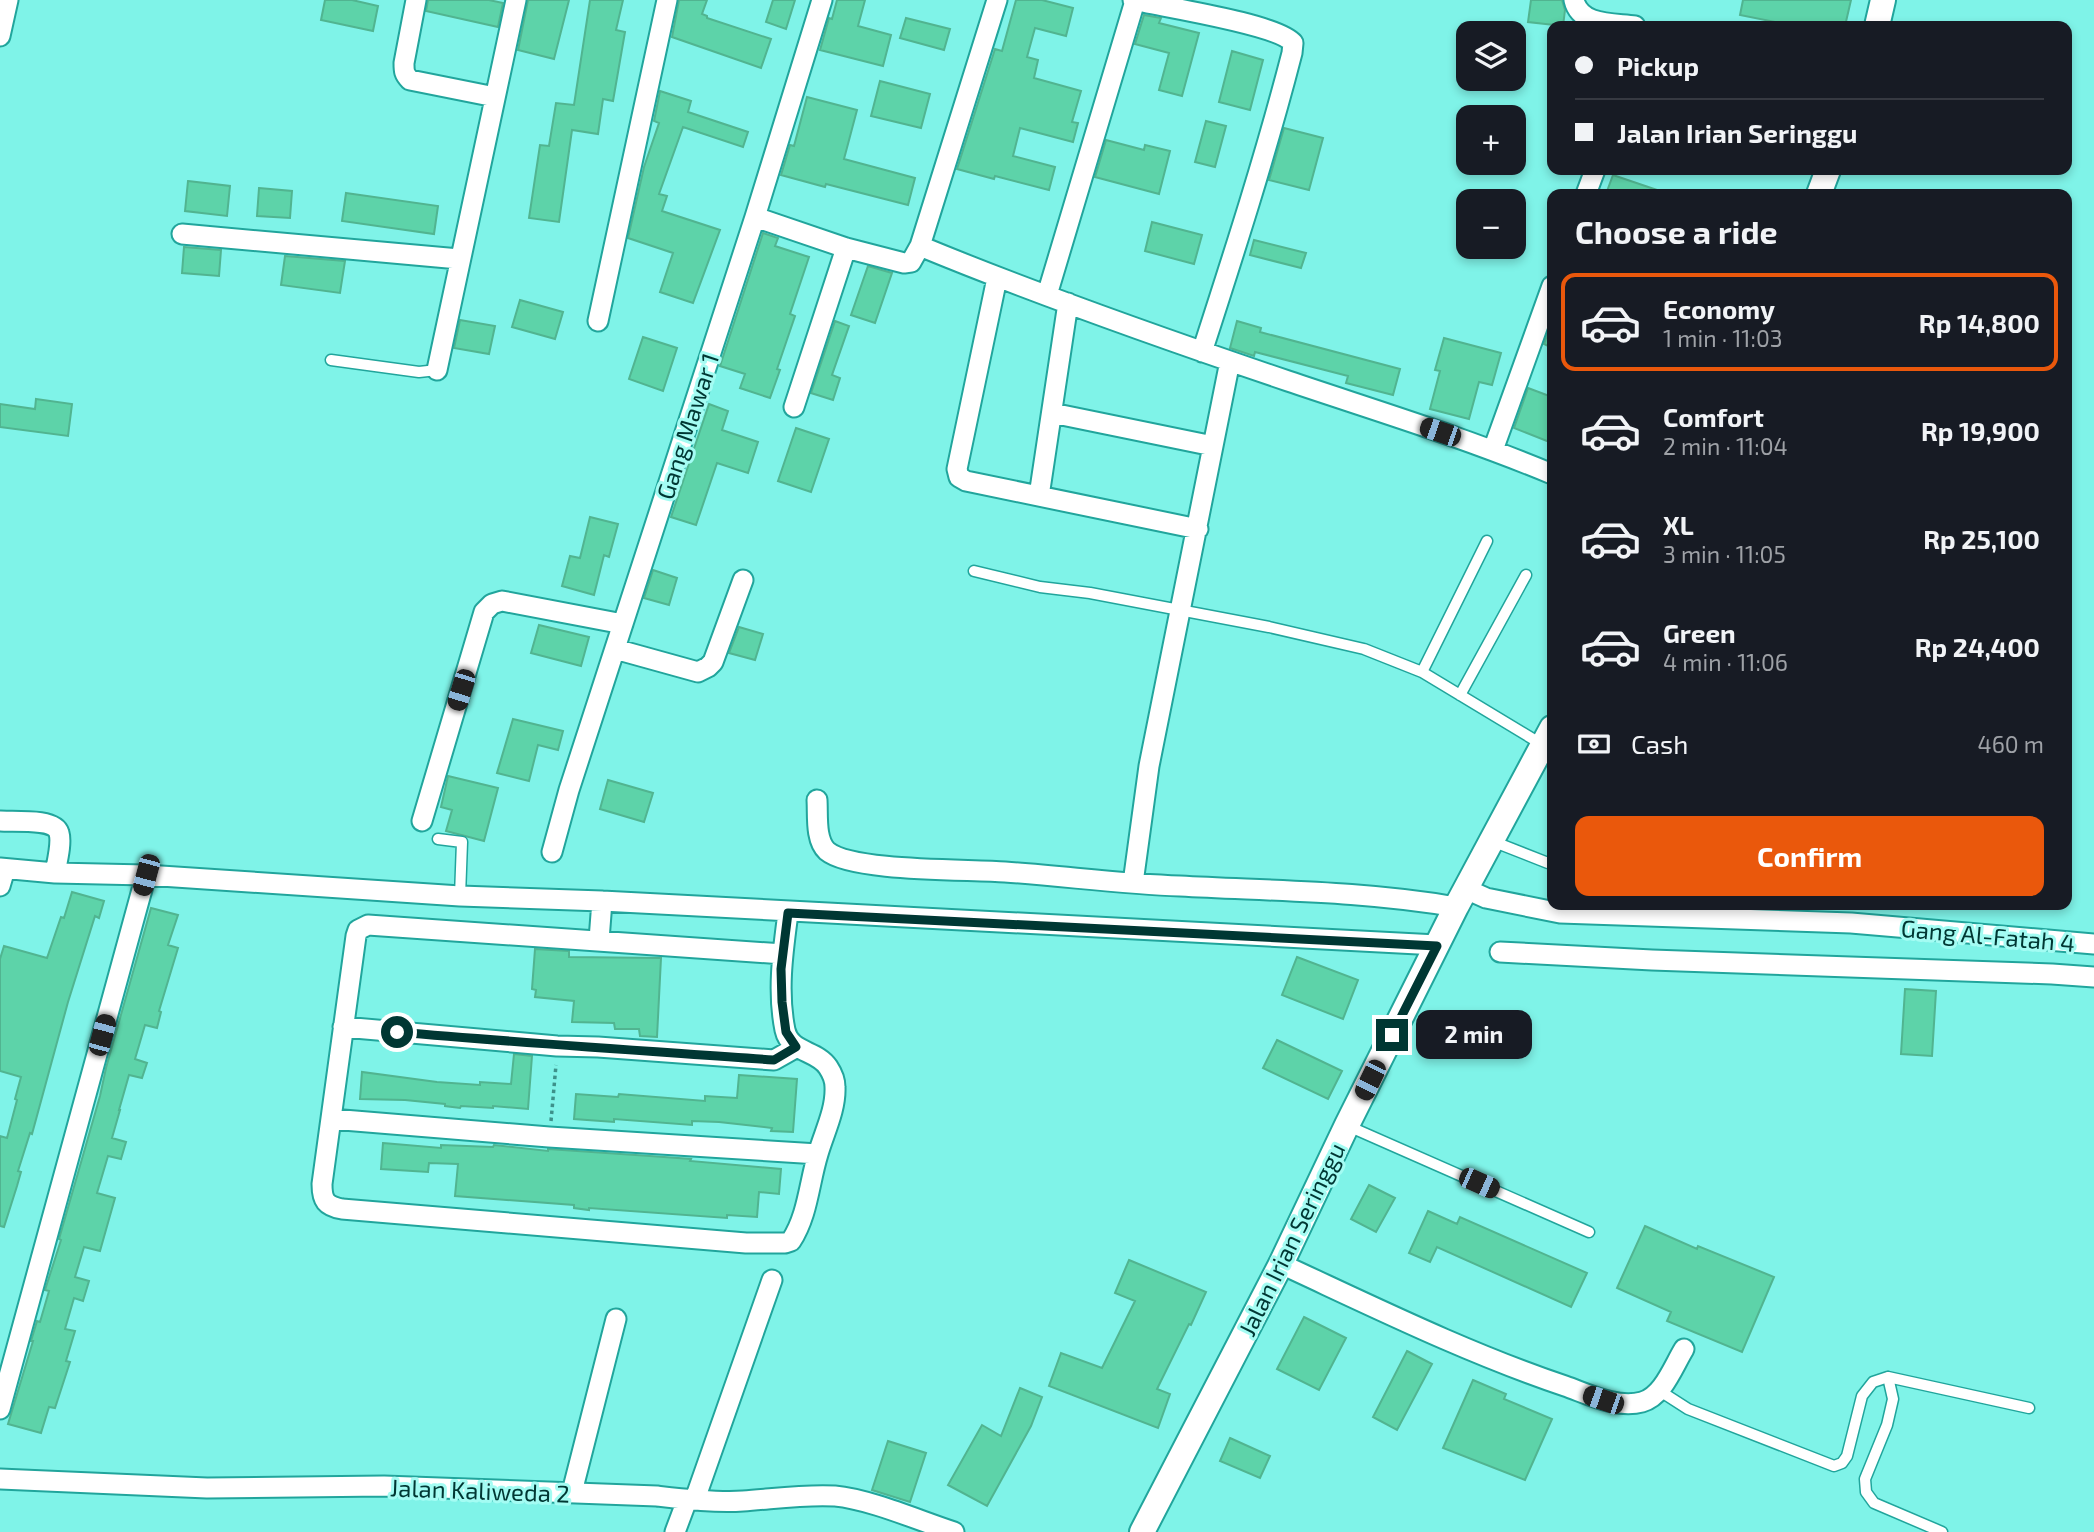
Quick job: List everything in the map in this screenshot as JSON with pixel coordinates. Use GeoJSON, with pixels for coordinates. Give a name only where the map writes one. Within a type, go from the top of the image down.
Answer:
{"type":"FeatureCollection","features":[{"type":"Feature","properties":{"kind":"street"},"geometry":{"type":"LineString","coordinates":[[0,36],[8,0]]}},
{"type":"Feature","properties":{"kind":"street"},"geometry":{"type":"LineString","coordinates":[[416,0],[404,63],[406,76],[411,80],[495,97]]}},
{"type":"Feature","properties":{"kind":"street"},"geometry":{"type":"LineString","coordinates":[[437,370],[516,0]]}},
{"type":"Feature","properties":{"kind":"street"},"geometry":{"type":"LineString","coordinates":[[598,321],[667,0]]}},
{"type":"Feature","properties":{"kind":"street","name":"Gang Mawar 1"},"geometry":{"type":"LineString","coordinates":[[552,852],[569,790],[755,217],[822,0]]}},
{"type":"Feature","properties":{"kind":"street"},"geometry":{"type":"LineString","coordinates":[[755,217],[846,248],[904,263],[911,262],[920,246],[997,0]]}},
{"type":"Feature","properties":{"kind":"street"},"geometry":{"type":"LineString","coordinates":[[1047,295],[1134,0],[1283,34],[1293,43],[1292,53],[1269,142],[1202,352]]}},
{"type":"Feature","properties":{"kind":"street"},"geometry":{"type":"LineString","coordinates":[[1574,0],[1576,9],[1588,20],[1596,21]]}},
{"type":"Feature","properties":{"kind":"street"},"geometry":{"type":"LineString","coordinates":[[1878,21],[1882,0]]}},
{"type":"Feature","properties":{"kind":"street"},"geometry":{"type":"LineString","coordinates":[[182,234],[459,259]]}},
{"type":"Feature","properties":{"kind":"street"},"geometry":{"type":"LineString","coordinates":[[920,246],[997,278],[1202,352],[1493,450],[1547,472]]}},
{"type":"Feature","properties":{"kind":"street"},"geometry":{"type":"LineString","coordinates":[[794,407],[846,248]]}},
{"type":"Feature","properties":{"kind":"street"},"geometry":{"type":"LineString","coordinates":[[997,278],[957,469],[959,477],[966,481],[1198,529]]}},
{"type":"Feature","properties":{"kind":"street"},"geometry":{"type":"LineString","coordinates":[[1493,450],[1547,300]]}},
{"type":"Feature","properties":{"kind":"street"},"geometry":{"type":"LineString","coordinates":[[1040,496],[1068,303]]}},
{"type":"Feature","properties":{"kind":"street"},"geometry":{"type":"LineString","coordinates":[[1133,883],[1149,766],[1230,361]]}},
{"type":"Feature","properties":{"kind":"street"},"geometry":{"type":"LineString","coordinates":[[1052,413],[1213,446]]}},
{"type":"Feature","properties":{"kind":"street"},"geometry":{"type":"LineString","coordinates":[[615,649],[698,672],[708,667],[713,662],[743,580]]}},
{"type":"Feature","properties":{"kind":"street"},"geometry":{"type":"LineString","coordinates":[[422,821],[485,612],[492,604],[502,601],[623,624]]}},
{"type":"Feature","properties":{"kind":"street","name":"Jalan Irian Seringgu"},"geometry":{"type":"LineString","coordinates":[[1142,1532],[1281,1264],[1452,916],[1547,738]]}},
{"type":"Feature","properties":{"kind":"street"},"geometry":{"type":"LineString","coordinates":[[817,800],[820,843],[828,852],[842,859],[869,865],[1003,872],[1177,886],[1317,892],[1452,916]]}},
{"type":"Feature","properties":{"kind":"street"},"geometry":{"type":"LineString","coordinates":[[0,821],[52,825],[57,828],[60,834],[56,868]]}},
{"type":"Feature","properties":{"kind":"street"},"geometry":{"type":"LineString","coordinates":[[2,874],[56,868],[788,913],[1452,916]]}},
{"type":"Feature","properties":{"kind":"street"},"geometry":{"type":"LineString","coordinates":[[0,1409],[146,875]]}},
{"type":"Feature","properties":{"kind":"street","name":"Gang Al-Fatah 4"},"geometry":{"type":"LineString","coordinates":[[1452,916],[1486,898],[1560,913],[1851,923],[2094,944]]}},
{"type":"Feature","properties":{"kind":"street"},"geometry":{"type":"LineString","coordinates":[[599,940],[602,901]]}},
{"type":"Feature","properties":{"kind":"street"},"geometry":{"type":"LineString","coordinates":[[783,954],[368,925],[358,930],[322,1184],[324,1202],[330,1207],[746,1242],[791,1241],[804,1214],[818,1154],[830,1121],[835,1087],[827,1065],[818,1057],[796,1047],[786,1032],[781,969],[783,954],[788,913]]}},
{"type":"Feature","properties":{"kind":"street"},"geometry":{"type":"LineString","coordinates":[[1500,952],[2094,977]]}},
{"type":"Feature","properties":{"kind":"street"},"geometry":{"type":"LineString","coordinates":[[343,1027],[557,1046],[774,1060],[796,1047]]}},
{"type":"Feature","properties":{"kind":"street"},"geometry":{"type":"LineString","coordinates":[[331,1119],[549,1137],[818,1154]]}},
{"type":"Feature","properties":{"kind":"street"},"geometry":{"type":"LineString","coordinates":[[1281,1264],[1506,1367],[1603,1400],[1629,1405],[1647,1401],[1660,1391],[1684,1349]]}},
{"type":"Feature","properties":{"kind":"street"},"geometry":{"type":"LineString","coordinates":[[675,1532],[691,1499],[772,1280]]}},
{"type":"Feature","properties":{"kind":"street"},"geometry":{"type":"LineString","coordinates":[[572,1492],[616,1319]]}},
{"type":"Feature","properties":{"kind":"street","name":"Jalan Kaliweda 2"},"geometry":{"type":"LineString","coordinates":[[0,1479],[207,1488],[384,1486],[739,1501],[836,1496],[867,1503],[954,1532]]}},
{"type":"Feature","properties":{"kind":"lane"},"geometry":{"type":"LineString","coordinates":[[331,360],[419,372],[437,370]]}},
{"type":"Feature","properties":{"kind":"lane"},"geometry":{"type":"LineString","coordinates":[[1422,672],[1487,541]]}},
{"type":"Feature","properties":{"kind":"lane"},"geometry":{"type":"LineString","coordinates":[[974,571],[1040,587],[1090,593],[1269,627],[1364,649],[1422,672],[1460,695],[1547,736]]}},
{"type":"Feature","properties":{"kind":"lane"},"geometry":{"type":"LineString","coordinates":[[1460,695],[1527,575]]}},
{"type":"Feature","properties":{"kind":"lane"},"geometry":{"type":"LineString","coordinates":[[438,839],[462,842],[460,891]]}},
{"type":"Feature","properties":{"kind":"lane"},"geometry":{"type":"LineString","coordinates":[[1492,841],[1547,863]]}},
{"type":"Feature","properties":{"kind":"lane"},"geometry":{"type":"LineString","coordinates":[[1347,1125],[1589,1232]]}},
{"type":"Feature","properties":{"kind":"lane"},"geometry":{"type":"LineString","coordinates":[[1660,1391],[1688,1409],[1834,1466],[1842,1463],[1847,1456],[1862,1396],[1873,1382],[1888,1377],[2029,1408]]}},
{"type":"Feature","properties":{"kind":"lane"},"geometry":{"type":"LineString","coordinates":[[1888,1377],[1893,1399],[1887,1425],[1865,1479],[1866,1492],[1874,1503],[1942,1532]]}},
{"type":"Feature","properties":{"kind":"path"},"geometry":{"type":"LineString","coordinates":[[549,1137],[557,1046]]}},
{"type":"Feature","properties":{"kind":"building"},"geometry":{"type":"Polygon","coordinates":[[[325,0],[352,0],[378,6],[373,31],[321,20],[325,0]]]}},
{"type":"Feature","properties":{"kind":"building"},"geometry":{"type":"Polygon","coordinates":[[[428,0],[489,0],[503,3],[498,27],[426,11],[428,0]]]}},
{"type":"Feature","properties":{"kind":"building"},"geometry":{"type":"Polygon","coordinates":[[[528,0],[569,0],[554,59],[518,50],[528,0]]]}},
{"type":"Feature","properties":{"kind":"building"},"geometry":{"type":"Polygon","coordinates":[[[590,0],[623,0],[616,30],[625,32],[613,101],[603,99],[598,134],[572,130],[559,222],[529,218],[540,145],[549,146],[556,103],[574,105],[590,0]]]}},
{"type":"Feature","properties":{"kind":"building"},"geometry":{"type":"Polygon","coordinates":[[[679,0],[707,0],[702,14],[707,18],[771,39],[761,68],[672,37],[679,0]]]}},
{"type":"Feature","properties":{"kind":"building"},"geometry":{"type":"Polygon","coordinates":[[[773,0],[795,0],[786,29],[766,22],[773,0]]]}},
{"type":"Feature","properties":{"kind":"building"},"geometry":{"type":"Polygon","coordinates":[[[837,0],[865,0],[858,26],[891,35],[883,66],[820,50],[837,0]]]}},
{"type":"Feature","properties":{"kind":"building"},"geometry":{"type":"Polygon","coordinates":[[[1016,0],[1042,0],[1073,8],[1066,36],[1035,28],[1027,57],[1038,60],[1034,78],[1081,91],[1072,122],[1078,123],[1073,142],[1020,128],[1013,156],[1055,167],[1049,190],[957,169],[995,49],[1002,51],[1016,0]]]}},
{"type":"Feature","properties":{"kind":"building"},"geometry":{"type":"Polygon","coordinates":[[[1531,0],[1562,0],[1565,10],[1564,21],[1547,21],[1547,24],[1528,22],[1531,0]]]}},
{"type":"Feature","properties":{"kind":"building"},"geometry":{"type":"Polygon","coordinates":[[[1743,0],[1851,0],[1846,21],[1770,21],[1740,15],[1743,0]]]}},
{"type":"Feature","properties":{"kind":"building"},"geometry":{"type":"Polygon","coordinates":[[[1144,15],[1161,18],[1159,23],[1199,33],[1182,96],[1159,90],[1169,53],[1135,44],[1144,15]]]}},
{"type":"Feature","properties":{"kind":"building"},"geometry":{"type":"Polygon","coordinates":[[[906,18],[950,29],[944,50],[900,38],[906,18]]]}},
{"type":"Feature","properties":{"kind":"building"},"geometry":{"type":"Polygon","coordinates":[[[1232,51],[1263,60],[1250,110],[1219,102],[1232,51]]]}},
{"type":"Feature","properties":{"kind":"building"},"geometry":{"type":"Polygon","coordinates":[[[880,81],[930,94],[921,128],[871,116],[880,81]]]}},
{"type":"Feature","properties":{"kind":"building"},"geometry":{"type":"Polygon","coordinates":[[[660,91],[691,101],[688,112],[748,132],[743,147],[683,127],[659,194],[667,196],[662,211],[720,230],[693,303],[660,292],[673,253],[628,238],[644,167],[659,123],[654,121],[660,91]]]}},
{"type":"Feature","properties":{"kind":"building"},"geometry":{"type":"Polygon","coordinates":[[[807,97],[857,110],[844,159],[915,178],[908,205],[781,175],[790,145],[794,146],[807,97]]]}},
{"type":"Feature","properties":{"kind":"building"},"geometry":{"type":"Polygon","coordinates":[[[1206,121],[1226,126],[1215,167],[1195,162],[1206,121]]]}},
{"type":"Feature","properties":{"kind":"building"},"geometry":{"type":"Polygon","coordinates":[[[1284,128],[1323,138],[1309,190],[1269,180],[1284,128]]]}},
{"type":"Feature","properties":{"kind":"building"},"geometry":{"type":"Polygon","coordinates":[[[1106,140],[1144,150],[1145,145],[1170,151],[1159,194],[1095,177],[1106,140]]]}},
{"type":"Feature","properties":{"kind":"building"},"geometry":{"type":"Polygon","coordinates":[[[1613,175],[1654,189],[1608,189],[1613,175]]]}},
{"type":"Feature","properties":{"kind":"building"},"geometry":{"type":"Polygon","coordinates":[[[188,181],[230,186],[227,216],[185,211],[188,181]]]}},
{"type":"Feature","properties":{"kind":"building"},"geometry":{"type":"Polygon","coordinates":[[[259,188],[292,191],[290,218],[257,216],[259,188]]]}},
{"type":"Feature","properties":{"kind":"building"},"geometry":{"type":"Polygon","coordinates":[[[346,193],[438,206],[434,234],[342,221],[346,193]]]}},
{"type":"Feature","properties":{"kind":"building"},"geometry":{"type":"Polygon","coordinates":[[[1152,222],[1202,235],[1194,264],[1145,251],[1152,222]]]}},
{"type":"Feature","properties":{"kind":"building"},"geometry":{"type":"Polygon","coordinates":[[[763,233],[778,238],[775,246],[809,257],[790,314],[795,316],[770,398],[740,388],[745,374],[720,366],[763,233]]]}},
{"type":"Feature","properties":{"kind":"building"},"geometry":{"type":"Polygon","coordinates":[[[1254,240],[1306,253],[1301,268],[1250,255],[1254,240]]]}},
{"type":"Feature","properties":{"kind":"building"},"geometry":{"type":"Polygon","coordinates":[[[184,247],[221,250],[219,276],[182,273],[184,247]]]}},
{"type":"Feature","properties":{"kind":"building"},"geometry":{"type":"Polygon","coordinates":[[[285,256],[345,261],[340,293],[281,285],[285,256]]]}},
{"type":"Feature","properties":{"kind":"building"},"geometry":{"type":"Polygon","coordinates":[[[868,266],[892,273],[875,323],[851,315],[868,266]]]}},
{"type":"Feature","properties":{"kind":"building"},"geometry":{"type":"Polygon","coordinates":[[[520,300],[563,312],[555,339],[512,327],[520,300]]]}},
{"type":"Feature","properties":{"kind":"building"},"geometry":{"type":"Polygon","coordinates":[[[460,320],[495,326],[489,354],[454,348],[460,320]]]}},
{"type":"Feature","properties":{"kind":"building"},"geometry":{"type":"Polygon","coordinates":[[[835,321],[849,326],[832,375],[840,378],[833,400],[811,393],[835,321]]]}},
{"type":"Feature","properties":{"kind":"building"},"geometry":{"type":"Polygon","coordinates":[[[1237,321],[1261,328],[1260,332],[1400,369],[1393,395],[1346,383],[1348,376],[1255,352],[1254,356],[1230,348],[1237,321]]]}},
{"type":"Feature","properties":{"kind":"building"},"geometry":{"type":"Polygon","coordinates":[[[643,337],[677,348],[663,391],[629,379],[643,337]]]}},
{"type":"Feature","properties":{"kind":"building"},"geometry":{"type":"Polygon","coordinates":[[[1444,338],[1501,353],[1492,385],[1479,382],[1469,419],[1430,409],[1440,371],[1435,370],[1444,338]]]}},
{"type":"Feature","properties":{"kind":"building"},"geometry":{"type":"Polygon","coordinates":[[[1528,388],[1547,395],[1547,441],[1514,428],[1528,388]]]}},
{"type":"Feature","properties":{"kind":"building"},"geometry":{"type":"Polygon","coordinates":[[[36,399],[72,404],[68,436],[0,427],[0,404],[35,409],[36,399]]]}},
{"type":"Feature","properties":{"kind":"building"},"geometry":{"type":"Polygon","coordinates":[[[709,404],[728,411],[722,430],[758,442],[748,473],[717,463],[696,525],[671,517],[709,404]]]}},
{"type":"Feature","properties":{"kind":"building"},"geometry":{"type":"Polygon","coordinates":[[[796,428],[829,439],[811,492],[778,481],[796,428]]]}},
{"type":"Feature","properties":{"kind":"building"},"geometry":{"type":"Polygon","coordinates":[[[590,517],[618,524],[609,557],[604,555],[594,595],[562,586],[570,556],[580,558],[590,517]]]}},
{"type":"Feature","properties":{"kind":"building"},"geometry":{"type":"Polygon","coordinates":[[[653,570],[677,578],[669,605],[644,598],[653,570]]]}},
{"type":"Feature","properties":{"kind":"building"},"geometry":{"type":"Polygon","coordinates":[[[539,625],[589,637],[581,666],[531,653],[539,625]]]}},
{"type":"Feature","properties":{"kind":"building"},"geometry":{"type":"Polygon","coordinates":[[[739,627],[763,634],[755,660],[729,653],[739,627]]]}},
{"type":"Feature","properties":{"kind":"building"},"geometry":{"type":"Polygon","coordinates":[[[513,719],[563,731],[558,750],[538,745],[529,781],[497,773],[513,719]]]}},
{"type":"Feature","properties":{"kind":"building"},"geometry":{"type":"Polygon","coordinates":[[[448,776],[498,788],[484,841],[446,831],[452,810],[441,807],[448,776]]]}},
{"type":"Feature","properties":{"kind":"building"},"geometry":{"type":"Polygon","coordinates":[[[608,780],[653,793],[644,822],[600,809],[608,780]]]}},
{"type":"Feature","properties":{"kind":"building"},"geometry":{"type":"Polygon","coordinates":[[[72,892],[104,901],[99,918],[95,916],[68,1002],[4,1227],[0,1226],[0,1136],[7,1138],[21,1077],[0,1071],[0,959],[4,946],[47,958],[72,892]]]}},
{"type":"Feature","properties":{"kind":"building"},"geometry":{"type":"Polygon","coordinates":[[[151,908],[178,915],[168,945],[178,948],[159,1011],[161,1012],[157,1028],[145,1025],[135,1059],[147,1063],[142,1078],[129,1075],[119,1110],[112,1138],[126,1142],[121,1159],[108,1156],[97,1193],[115,1198],[100,1251],[84,1247],[75,1277],[89,1281],[83,1301],[74,1298],[65,1329],[75,1331],[66,1361],[70,1362],[55,1408],[49,1407],[41,1433],[8,1424],[37,1321],[40,1322],[49,1291],[45,1290],[151,908]]]}},
{"type":"Feature","properties":{"kind":"building"},"geometry":{"type":"Polygon","coordinates":[[[535,949],[569,951],[569,957],[661,958],[657,1037],[640,1036],[639,1029],[615,1029],[614,1023],[572,1022],[574,1001],[535,997],[536,990],[532,989],[535,949]]]}},
{"type":"Feature","properties":{"kind":"building"},"geometry":{"type":"Polygon","coordinates":[[[1297,957],[1358,980],[1343,1019],[1282,995],[1297,957]]]}},
{"type":"Feature","properties":{"kind":"building"},"geometry":{"type":"Polygon","coordinates":[[[1905,989],[1936,991],[1932,1056],[1901,1054],[1905,989]]]}},
{"type":"Feature","properties":{"kind":"building"},"geometry":{"type":"Polygon","coordinates":[[[1277,1040],[1342,1071],[1328,1099],[1263,1068],[1277,1040]]]}},
{"type":"Feature","properties":{"kind":"building"},"geometry":{"type":"Polygon","coordinates":[[[514,1054],[532,1056],[528,1109],[493,1106],[460,1108],[405,1100],[360,1099],[362,1072],[437,1082],[511,1084],[514,1054]]]}},
{"type":"Feature","properties":{"kind":"building"},"geometry":{"type":"Polygon","coordinates":[[[739,1075],[797,1079],[793,1132],[719,1122],[692,1121],[692,1125],[574,1119],[576,1094],[618,1097],[619,1094],[705,1101],[705,1096],[737,1098],[739,1075]]]}},
{"type":"Feature","properties":{"kind":"building"},"geometry":{"type":"Polygon","coordinates":[[[383,1143],[441,1148],[441,1145],[494,1145],[548,1151],[691,1159],[690,1161],[781,1169],[779,1194],[759,1192],[757,1217],[727,1215],[727,1218],[589,1210],[574,1208],[574,1205],[455,1196],[458,1164],[429,1163],[428,1172],[381,1169],[383,1143]]]}},
{"type":"Feature","properties":{"kind":"building"},"geometry":{"type":"Polygon","coordinates":[[[1369,1185],[1395,1198],[1376,1232],[1351,1219],[1369,1185]]]}},
{"type":"Feature","properties":{"kind":"building"},"geometry":{"type":"Polygon","coordinates":[[[1428,1211],[1457,1224],[1460,1217],[1587,1273],[1571,1307],[1437,1247],[1430,1262],[1409,1253],[1428,1211]]]}},
{"type":"Feature","properties":{"kind":"building"},"geometry":{"type":"Polygon","coordinates":[[[1645,1226],[1697,1249],[1698,1246],[1774,1277],[1742,1352],[1667,1321],[1671,1312],[1617,1288],[1645,1226]]]}},
{"type":"Feature","properties":{"kind":"building"},"geometry":{"type":"Polygon","coordinates":[[[1129,1260],[1206,1292],[1157,1389],[1170,1394],[1158,1428],[1049,1386],[1061,1353],[1102,1368],[1135,1301],[1115,1293],[1129,1260]]]}},
{"type":"Feature","properties":{"kind":"building"},"geometry":{"type":"Polygon","coordinates":[[[1304,1317],[1346,1338],[1319,1390],[1277,1369],[1304,1317]]]}},
{"type":"Feature","properties":{"kind":"building"},"geometry":{"type":"Polygon","coordinates":[[[1407,1351],[1432,1364],[1397,1430],[1373,1417],[1407,1351]]]}},
{"type":"Feature","properties":{"kind":"building"},"geometry":{"type":"Polygon","coordinates":[[[1473,1380],[1506,1394],[1504,1399],[1552,1419],[1525,1480],[1443,1448],[1473,1380]]]}},
{"type":"Feature","properties":{"kind":"building"},"geometry":{"type":"Polygon","coordinates":[[[1020,1388],[1042,1397],[1031,1426],[987,1506],[948,1485],[982,1425],[1001,1436],[1020,1388]]]}},
{"type":"Feature","properties":{"kind":"building"},"geometry":{"type":"Polygon","coordinates":[[[1230,1438],[1270,1456],[1260,1478],[1220,1461],[1230,1438]]]}},
{"type":"Feature","properties":{"kind":"building"},"geometry":{"type":"Polygon","coordinates":[[[888,1441],[926,1453],[910,1502],[872,1490],[888,1441]]]}},
{"type":"Feature","properties":{"kind":"route"},"geometry":{"type":"LineString","coordinates":[[397,1032],[557,1046],[779,1059],[796,1047],[786,1032],[782,1002],[781,969],[788,913],[1437,946],[1392,1035]]}}]}
